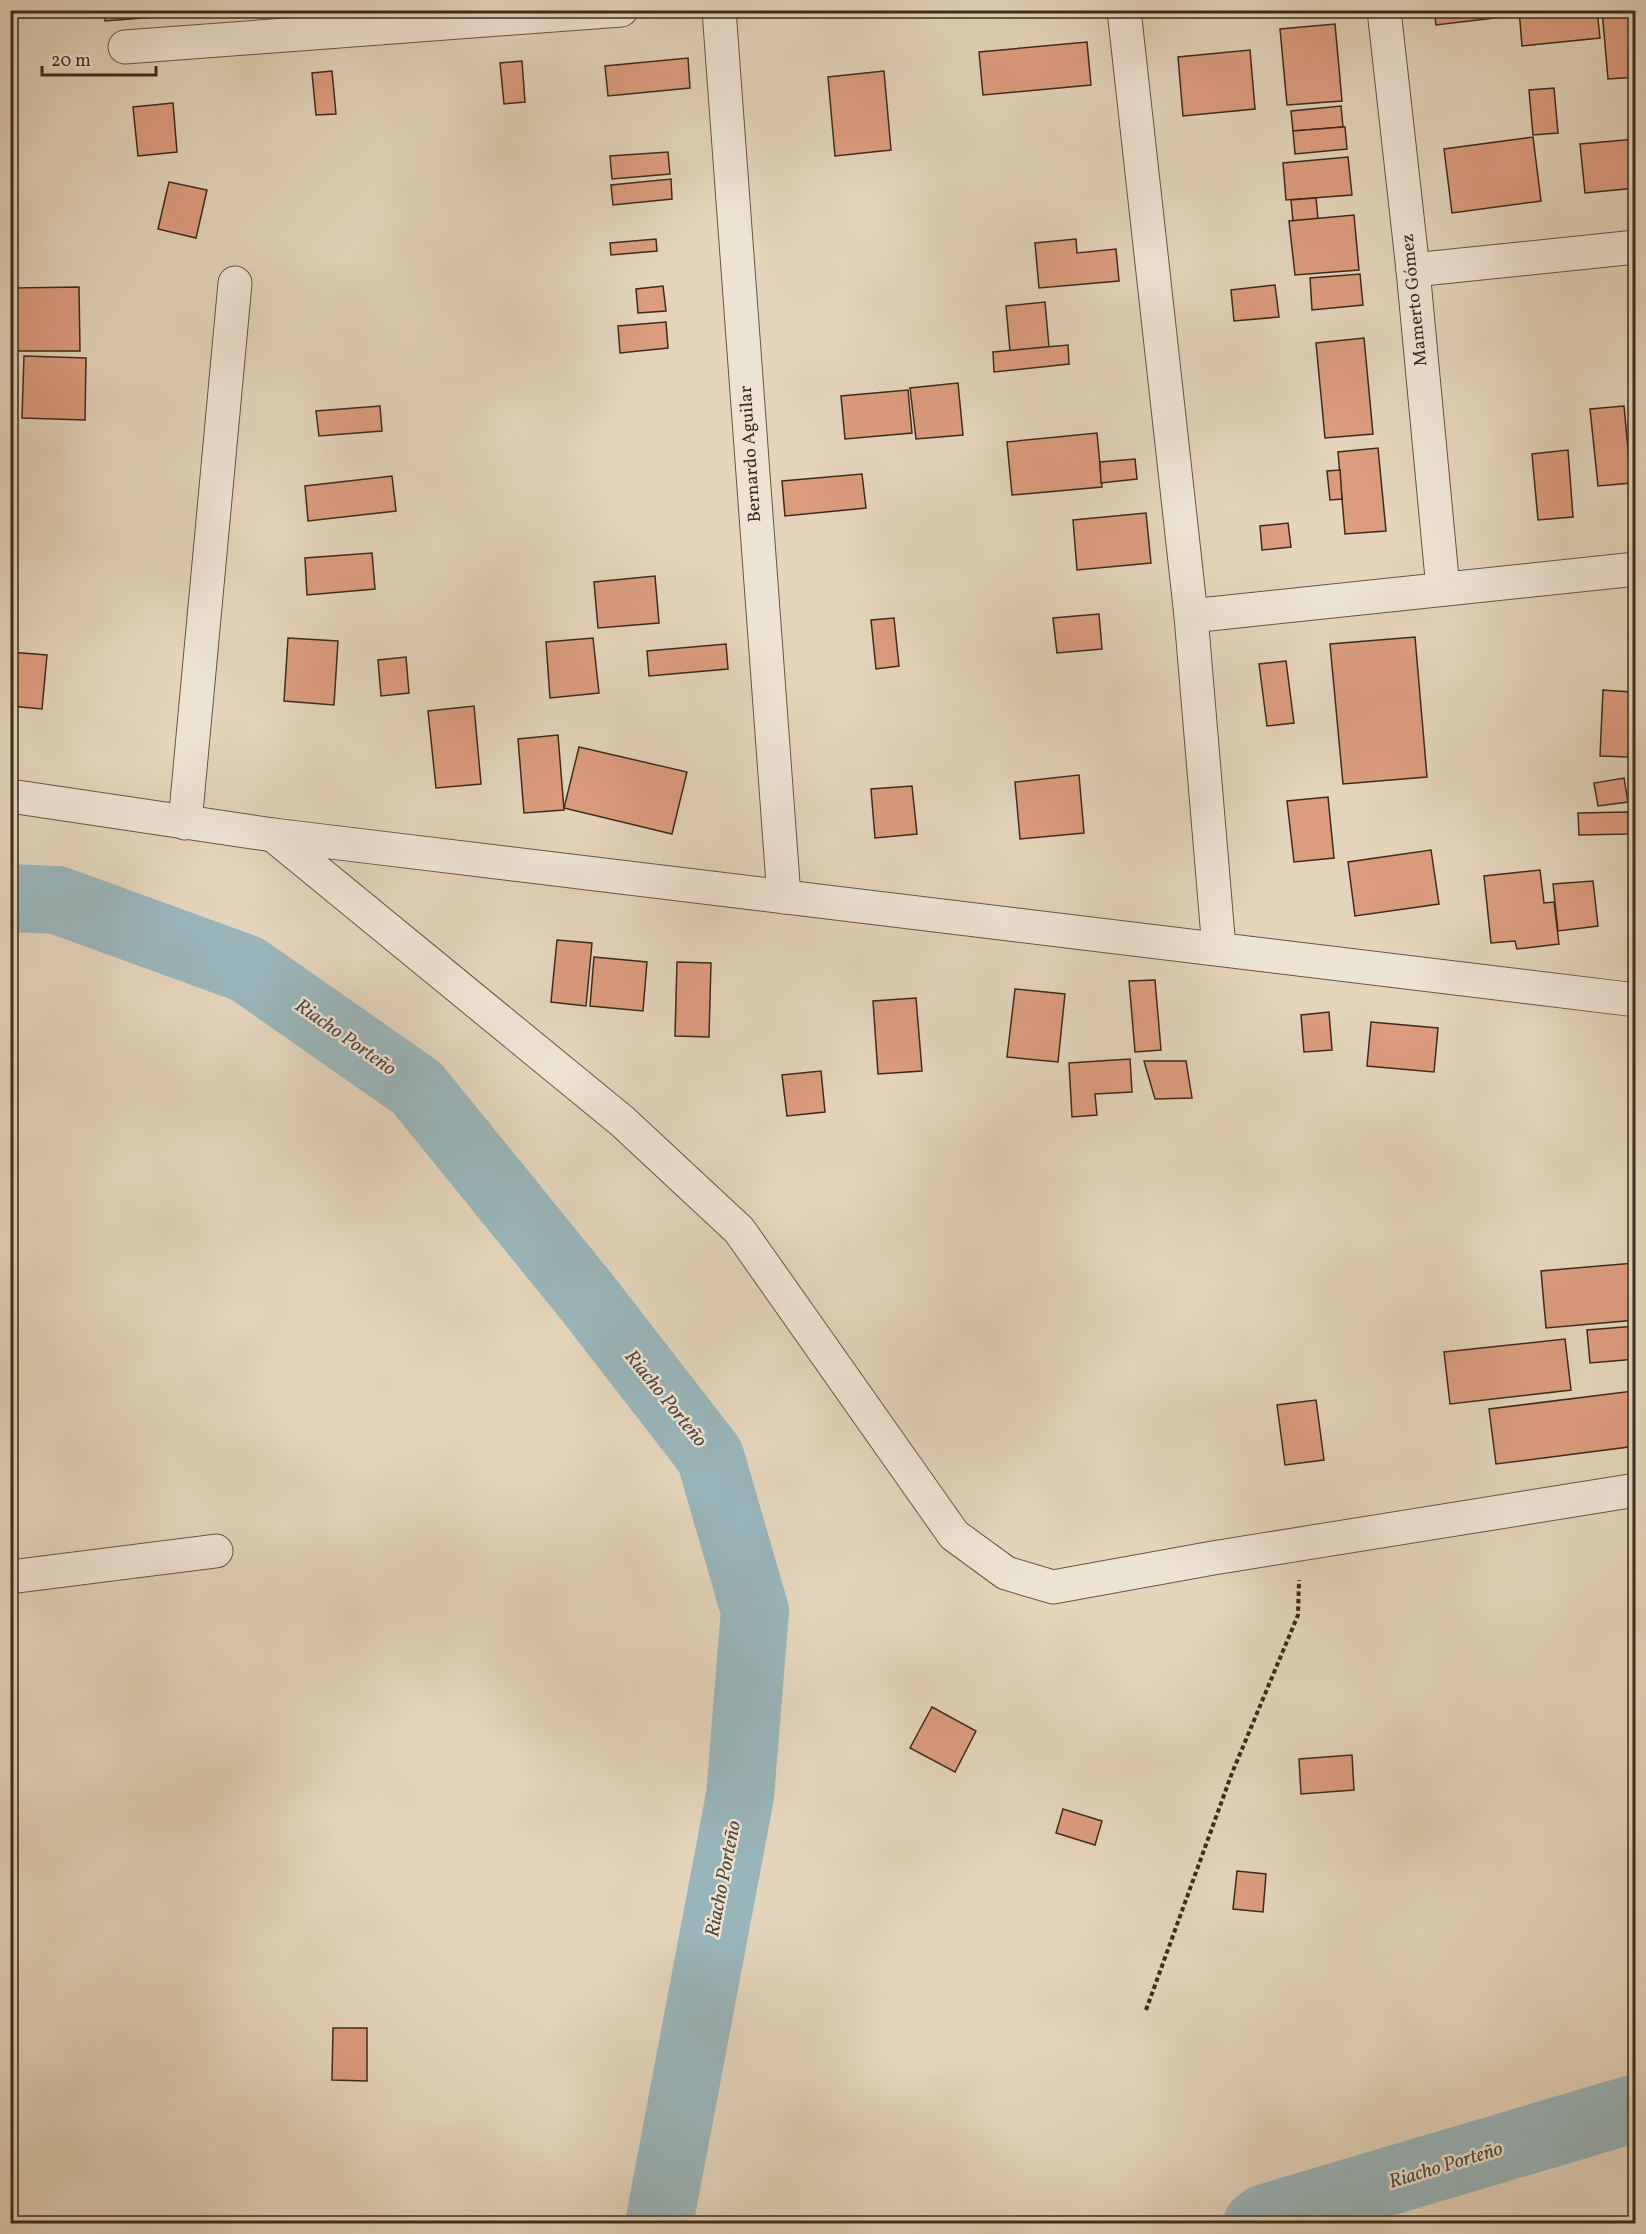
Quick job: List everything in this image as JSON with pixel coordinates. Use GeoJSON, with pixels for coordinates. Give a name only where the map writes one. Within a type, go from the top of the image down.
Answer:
{"type":"FeatureCollection","features":[{"type":"Feature","properties":{"kind":"street"},"geometry":{"type":"LineString","coordinates":[[125,47],[621,10]]}},
{"type":"Feature","properties":{"kind":"street","name":"Bernardo Aguilar"},"geometry":{"type":"LineString","coordinates":[[719,10],[784,897]]}},
{"type":"Feature","properties":{"kind":"street"},"geometry":{"type":"LineString","coordinates":[[1124,10],[1191,616],[1219,950]]}},
{"type":"Feature","properties":{"kind":"street","name":"Mamerto Gómez"},"geometry":{"type":"LineString","coordinates":[[1384,10],[1413,270],[1443,589]]}},
{"type":"Feature","properties":{"kind":"street"},"geometry":{"type":"LineString","coordinates":[[1413,270],[1635,247]]}},
{"type":"Feature","properties":{"kind":"street"},"geometry":{"type":"LineString","coordinates":[[185,823],[235,283]]}},
{"type":"Feature","properties":{"kind":"street"},"geometry":{"type":"LineString","coordinates":[[1191,616],[1635,569]]}},
{"type":"Feature","properties":{"kind":"street"},"geometry":{"type":"LineString","coordinates":[[10,796],[273,835],[1635,1000]]}},
{"type":"Feature","properties":{"kind":"street"},"geometry":{"type":"LineString","coordinates":[[273,835],[622,1121],[739,1230],[954,1535],[1006,1573],[1053,1587],[1300,1544],[1635,1490]]}},
{"type":"Feature","properties":{"kind":"street"},"geometry":{"type":"LineString","coordinates":[[10,1577],[216,1551]]}},
{"type":"Feature","properties":{"kind":"path"},"geometry":{"type":"LineString","coordinates":[[1146,2010],[1232,1773],[1298,1615],[1300,1544]]}},
{"type":"Feature","properties":{"kind":"building"},"geometry":{"type":"Polygon","coordinates":[[[104,10],[155,10],[155,17],[105,21],[104,10]]]}},
{"type":"Feature","properties":{"kind":"building"},"geometry":{"type":"Polygon","coordinates":[[[219,10],[250,10],[250,13],[220,16],[219,10]]]}},
{"type":"Feature","properties":{"kind":"building"},"geometry":{"type":"Polygon","coordinates":[[[1434,10],[1518,10],[1519,15],[1436,25],[1434,10]]]}},
{"type":"Feature","properties":{"kind":"building"},"geometry":{"type":"Polygon","coordinates":[[[1519,10],[1597,10],[1600,38],[1522,46],[1519,10]]]}},
{"type":"Feature","properties":{"kind":"building"},"geometry":{"type":"Polygon","coordinates":[[[1602,10],[1636,10],[1636,77],[1608,79],[1602,10]]]}},
{"type":"Feature","properties":{"kind":"building"},"geometry":{"type":"Polygon","coordinates":[[[1335,24],[1342,101],[1287,105],[1280,29],[1335,24]]]}},
{"type":"Feature","properties":{"kind":"building"},"geometry":{"type":"Polygon","coordinates":[[[1087,42],[1091,85],[983,95],[979,52],[1087,42]]]}},
{"type":"Feature","properties":{"kind":"building"},"geometry":{"type":"Polygon","coordinates":[[[1250,50],[1255,109],[1183,116],[1178,57],[1250,50]]]}},
{"type":"Feature","properties":{"kind":"building"},"geometry":{"type":"Polygon","coordinates":[[[688,58],[690,88],[608,96],[605,66],[688,58]]]}},
{"type":"Feature","properties":{"kind":"building"},"geometry":{"type":"Polygon","coordinates":[[[522,61],[525,102],[504,104],[500,63],[522,61]]]}},
{"type":"Feature","properties":{"kind":"building"},"geometry":{"type":"Polygon","coordinates":[[[332,71],[336,114],[316,115],[312,73],[332,71]]]}},
{"type":"Feature","properties":{"kind":"building"},"geometry":{"type":"Polygon","coordinates":[[[884,71],[891,150],[835,156],[828,77],[884,71]]]}},
{"type":"Feature","properties":{"kind":"building"},"geometry":{"type":"Polygon","coordinates":[[[1636,81],[1636,103],[1633,103],[1631,82],[1636,81]]]}},
{"type":"Feature","properties":{"kind":"building"},"geometry":{"type":"Polygon","coordinates":[[[1554,88],[1558,133],[1533,135],[1529,90],[1554,88]]]}},
{"type":"Feature","properties":{"kind":"building"},"geometry":{"type":"Polygon","coordinates":[[[173,103],[177,152],[138,156],[133,107],[173,103]]]}},
{"type":"Feature","properties":{"kind":"building"},"geometry":{"type":"Polygon","coordinates":[[[1341,106],[1343,127],[1293,131],[1291,111],[1341,106]]]}},
{"type":"Feature","properties":{"kind":"building"},"geometry":{"type":"Polygon","coordinates":[[[1345,127],[1347,149],[1295,154],[1293,131],[1345,127]]]}},
{"type":"Feature","properties":{"kind":"building"},"geometry":{"type":"Polygon","coordinates":[[[1533,137],[1541,201],[1452,213],[1444,149],[1533,137]]]}},
{"type":"Feature","properties":{"kind":"building"},"geometry":{"type":"Polygon","coordinates":[[[1636,139],[1636,188],[1585,193],[1580,144],[1636,139]]]}},
{"type":"Feature","properties":{"kind":"building"},"geometry":{"type":"Polygon","coordinates":[[[668,152],[670,174],[612,179],[610,156],[668,152]]]}},
{"type":"Feature","properties":{"kind":"building"},"geometry":{"type":"Polygon","coordinates":[[[1348,157],[1352,195],[1286,200],[1283,163],[1348,157]]]}},
{"type":"Feature","properties":{"kind":"building"},"geometry":{"type":"Polygon","coordinates":[[[671,179],[672,199],[613,205],[611,185],[671,179]]]}},
{"type":"Feature","properties":{"kind":"building"},"geometry":{"type":"Polygon","coordinates":[[[169,182],[207,190],[196,238],[158,229],[169,182]]]}},
{"type":"Feature","properties":{"kind":"building"},"geometry":{"type":"Polygon","coordinates":[[[1316,198],[1318,219],[1293,221],[1291,200],[1316,198]]]}},
{"type":"Feature","properties":{"kind":"building"},"geometry":{"type":"Polygon","coordinates":[[[1354,215],[1359,270],[1295,275],[1289,221],[1354,215]]]}},
{"type":"Feature","properties":{"kind":"building"},"geometry":{"type":"Polygon","coordinates":[[[656,239],[657,251],[611,255],[610,243],[656,239]]]}},
{"type":"Feature","properties":{"kind":"building"},"geometry":{"type":"Polygon","coordinates":[[[1076,239],[1077,253],[1116,249],[1119,281],[1039,288],[1035,243],[1076,239]]]}},
{"type":"Feature","properties":{"kind":"building"},"geometry":{"type":"Polygon","coordinates":[[[1360,274],[1363,305],[1312,310],[1310,278],[1360,274]]]}},
{"type":"Feature","properties":{"kind":"building"},"geometry":{"type":"Polygon","coordinates":[[[1275,285],[1279,317],[1234,321],[1231,290],[1275,285]]]}},
{"type":"Feature","properties":{"kind":"building"},"geometry":{"type":"Polygon","coordinates":[[[663,286],[666,311],[638,313],[636,289],[663,286]]]}},
{"type":"Feature","properties":{"kind":"building"},"geometry":{"type":"Polygon","coordinates":[[[79,287],[80,351],[15,351],[14,288],[79,287]]]}},
{"type":"Feature","properties":{"kind":"building"},"geometry":{"type":"Polygon","coordinates":[[[1045,302],[1049,347],[1010,351],[1006,306],[1045,302]]]}},
{"type":"Feature","properties":{"kind":"building"},"geometry":{"type":"Polygon","coordinates":[[[666,322],[668,348],[620,353],[618,326],[666,322]]]}},
{"type":"Feature","properties":{"kind":"building"},"geometry":{"type":"Polygon","coordinates":[[[1364,338],[1373,434],[1325,438],[1316,343],[1364,338]]]}},
{"type":"Feature","properties":{"kind":"building"},"geometry":{"type":"Polygon","coordinates":[[[1068,345],[1069,364],[994,372],[993,352],[1068,345]]]}},
{"type":"Feature","properties":{"kind":"building"},"geometry":{"type":"Polygon","coordinates":[[[24,356],[86,358],[85,420],[22,418],[24,356]]]}},
{"type":"Feature","properties":{"kind":"building"},"geometry":{"type":"Polygon","coordinates":[[[958,383],[963,435],[916,439],[910,388],[958,383]]]}},
{"type":"Feature","properties":{"kind":"building"},"geometry":{"type":"Polygon","coordinates":[[[908,390],[912,433],[845,439],[841,396],[908,390]]]}},
{"type":"Feature","properties":{"kind":"building"},"geometry":{"type":"Polygon","coordinates":[[[380,406],[382,431],[319,436],[316,411],[380,406]]]}},
{"type":"Feature","properties":{"kind":"building"},"geometry":{"type":"Polygon","coordinates":[[[1624,406],[1631,483],[1598,486],[1590,409],[1624,406]]]}},
{"type":"Feature","properties":{"kind":"building"},"geometry":{"type":"Polygon","coordinates":[[[1097,433],[1102,487],[1012,495],[1007,442],[1097,433]]]}},
{"type":"Feature","properties":{"kind":"building"},"geometry":{"type":"Polygon","coordinates":[[[1378,448],[1386,531],[1345,534],[1338,452],[1378,448]]]}},
{"type":"Feature","properties":{"kind":"building"},"geometry":{"type":"Polygon","coordinates":[[[1568,450],[1573,517],[1538,520],[1532,454],[1568,450]]]}},
{"type":"Feature","properties":{"kind":"building"},"geometry":{"type":"Polygon","coordinates":[[[1135,459],[1137,479],[1101,483],[1100,462],[1135,459]]]}},
{"type":"Feature","properties":{"kind":"building"},"geometry":{"type":"Polygon","coordinates":[[[1340,470],[1342,499],[1330,500],[1327,471],[1340,470]]]}},
{"type":"Feature","properties":{"kind":"building"},"geometry":{"type":"Polygon","coordinates":[[[862,474],[866,508],[785,516],[782,481],[862,474]]]}},
{"type":"Feature","properties":{"kind":"building"},"geometry":{"type":"Polygon","coordinates":[[[392,476],[396,511],[308,521],[305,486],[392,476]]]}},
{"type":"Feature","properties":{"kind":"building"},"geometry":{"type":"Polygon","coordinates":[[[1146,513],[1151,563],[1077,570],[1073,520],[1146,513]]]}},
{"type":"Feature","properties":{"kind":"building"},"geometry":{"type":"Polygon","coordinates":[[[1288,523],[1291,547],[1262,550],[1260,526],[1288,523]]]}},
{"type":"Feature","properties":{"kind":"building"},"geometry":{"type":"Polygon","coordinates":[[[372,553],[375,589],[307,595],[305,558],[372,553]]]}},
{"type":"Feature","properties":{"kind":"building"},"geometry":{"type":"Polygon","coordinates":[[[655,576],[659,623],[598,628],[594,582],[655,576]]]}},
{"type":"Feature","properties":{"kind":"building"},"geometry":{"type":"Polygon","coordinates":[[[1099,614],[1102,649],[1057,653],[1053,618],[1099,614]]]}},
{"type":"Feature","properties":{"kind":"building"},"geometry":{"type":"Polygon","coordinates":[[[894,618],[899,666],[876,669],[871,620],[894,618]]]}},
{"type":"Feature","properties":{"kind":"building"},"geometry":{"type":"Polygon","coordinates":[[[1415,637],[1427,777],[1343,784],[1330,644],[1415,637]]]}},
{"type":"Feature","properties":{"kind":"building"},"geometry":{"type":"Polygon","coordinates":[[[288,638],[338,641],[334,705],[284,701],[288,638]]]}},
{"type":"Feature","properties":{"kind":"building"},"geometry":{"type":"Polygon","coordinates":[[[593,638],[599,693],[550,698],[546,642],[593,638]]]}},
{"type":"Feature","properties":{"kind":"building"},"geometry":{"type":"Polygon","coordinates":[[[726,644],[728,669],[649,676],[647,651],[726,644]]]}},
{"type":"Feature","properties":{"kind":"building"},"geometry":{"type":"Polygon","coordinates":[[[10,652],[47,655],[42,709],[10,706],[10,652]]]}},
{"type":"Feature","properties":{"kind":"building"},"geometry":{"type":"Polygon","coordinates":[[[406,657],[409,693],[381,696],[378,660],[406,657]]]}},
{"type":"Feature","properties":{"kind":"building"},"geometry":{"type":"Polygon","coordinates":[[[1286,661],[1294,723],[1267,726],[1259,664],[1286,661]]]}},
{"type":"Feature","properties":{"kind":"building"},"geometry":{"type":"Polygon","coordinates":[[[1603,690],[1631,692],[1628,757],[1600,756],[1603,690]]]}},
{"type":"Feature","properties":{"kind":"building"},"geometry":{"type":"Polygon","coordinates":[[[474,706],[481,784],[436,788],[428,711],[474,706]]]}},
{"type":"Feature","properties":{"kind":"building"},"geometry":{"type":"Polygon","coordinates":[[[558,735],[564,810],[524,813],[518,739],[558,735]]]}},
{"type":"Feature","properties":{"kind":"building"},"geometry":{"type":"Polygon","coordinates":[[[579,747],[687,772],[672,834],[564,808],[579,747]]]}},
{"type":"Feature","properties":{"kind":"building"},"geometry":{"type":"Polygon","coordinates":[[[1079,775],[1084,833],[1020,839],[1015,782],[1079,775]]]}},
{"type":"Feature","properties":{"kind":"building"},"geometry":{"type":"Polygon","coordinates":[[[1624,778],[1628,802],[1598,806],[1594,783],[1624,778]]]}},
{"type":"Feature","properties":{"kind":"building"},"geometry":{"type":"Polygon","coordinates":[[[912,786],[917,834],[875,838],[871,789],[912,786]]]}},
{"type":"Feature","properties":{"kind":"building"},"geometry":{"type":"Polygon","coordinates":[[[1328,797],[1334,858],[1294,862],[1287,801],[1328,797]]]}},
{"type":"Feature","properties":{"kind":"building"},"geometry":{"type":"Polygon","coordinates":[[[1628,812],[1628,834],[1579,835],[1578,813],[1628,812]]]}},
{"type":"Feature","properties":{"kind":"building"},"geometry":{"type":"Polygon","coordinates":[[[1431,850],[1439,904],[1355,916],[1348,862],[1431,850]]]}},
{"type":"Feature","properties":{"kind":"building"},"geometry":{"type":"Polygon","coordinates":[[[1540,870],[1544,903],[1554,902],[1559,944],[1517,949],[1515,941],[1491,943],[1484,876],[1540,870]]]}},
{"type":"Feature","properties":{"kind":"building"},"geometry":{"type":"Polygon","coordinates":[[[1593,881],[1598,926],[1558,931],[1553,884],[1593,881]]]}},
{"type":"Feature","properties":{"kind":"building"},"geometry":{"type":"Polygon","coordinates":[[[557,940],[592,943],[586,1006],[551,1002],[557,940]]]}},
{"type":"Feature","properties":{"kind":"building"},"geometry":{"type":"Polygon","coordinates":[[[594,957],[647,962],[643,1011],[590,1006],[594,957]]]}},
{"type":"Feature","properties":{"kind":"building"},"geometry":{"type":"Polygon","coordinates":[[[677,962],[711,963],[709,1037],[675,1036],[677,962]]]}},
{"type":"Feature","properties":{"kind":"building"},"geometry":{"type":"Polygon","coordinates":[[[1155,980],[1161,1050],[1135,1052],[1129,981],[1155,980]]]}},
{"type":"Feature","properties":{"kind":"building"},"geometry":{"type":"Polygon","coordinates":[[[1015,989],[1065,994],[1058,1062],[1007,1057],[1015,989]]]}},
{"type":"Feature","properties":{"kind":"building"},"geometry":{"type":"Polygon","coordinates":[[[916,998],[922,1071],[878,1074],[873,1001],[916,998]]]}},
{"type":"Feature","properties":{"kind":"building"},"geometry":{"type":"Polygon","coordinates":[[[1329,1012],[1332,1050],[1304,1052],[1301,1015],[1329,1012]]]}},
{"type":"Feature","properties":{"kind":"building"},"geometry":{"type":"Polygon","coordinates":[[[1371,1022],[1438,1028],[1434,1072],[1367,1066],[1371,1022]]]}},
{"type":"Feature","properties":{"kind":"building"},"geometry":{"type":"Polygon","coordinates":[[[1130,1059],[1132,1092],[1095,1094],[1097,1115],[1072,1117],[1069,1063],[1130,1059]]]}},
{"type":"Feature","properties":{"kind":"building"},"geometry":{"type":"Polygon","coordinates":[[[1144,1061],[1186,1061],[1192,1098],[1155,1099],[1144,1061]]]}},
{"type":"Feature","properties":{"kind":"building"},"geometry":{"type":"Polygon","coordinates":[[[821,1071],[825,1112],[787,1116],[782,1075],[821,1071]]]}},
{"type":"Feature","properties":{"kind":"building"},"geometry":{"type":"Polygon","coordinates":[[[1634,1263],[1636,1320],[1546,1328],[1541,1271],[1634,1263]]]}},
{"type":"Feature","properties":{"kind":"building"},"geometry":{"type":"Polygon","coordinates":[[[1636,1326],[1636,1359],[1590,1363],[1587,1330],[1636,1326]]]}},
{"type":"Feature","properties":{"kind":"building"},"geometry":{"type":"Polygon","coordinates":[[[1565,1339],[1571,1390],[1450,1404],[1444,1352],[1565,1339]]]}},
{"type":"Feature","properties":{"kind":"building"},"geometry":{"type":"Polygon","coordinates":[[[1633,1391],[1636,1446],[1496,1464],[1489,1409],[1633,1391]]]}},
{"type":"Feature","properties":{"kind":"building"},"geometry":{"type":"Polygon","coordinates":[[[1316,1400],[1324,1460],[1285,1465],[1277,1405],[1316,1400]]]}},
{"type":"Feature","properties":{"kind":"building"},"geometry":{"type":"Polygon","coordinates":[[[932,1707],[976,1731],[955,1772],[910,1748],[932,1707]]]}},
{"type":"Feature","properties":{"kind":"building"},"geometry":{"type":"Polygon","coordinates":[[[1352,1755],[1354,1790],[1301,1794],[1299,1759],[1352,1755]]]}},
{"type":"Feature","properties":{"kind":"building"},"geometry":{"type":"Polygon","coordinates":[[[1063,1809],[1102,1821],[1095,1845],[1056,1833],[1063,1809]]]}},
{"type":"Feature","properties":{"kind":"building"},"geometry":{"type":"Polygon","coordinates":[[[1237,1871],[1266,1874],[1263,1912],[1233,1909],[1237,1871]]]}},
{"type":"Feature","properties":{"kind":"building"},"geometry":{"type":"Polygon","coordinates":[[[333,2028],[367,2028],[367,2081],[332,2080],[333,2028]]]}},
{"type":"Feature","properties":{"kind":"waterway","name":"Riacho Porteño"},"geometry":{"type":"LineString","coordinates":[[10,898],[57,900],[247,969],[417,1088],[586,1296],[710,1456],[755,1611],[740,1796],[659,2224]]}},
{"type":"Feature","properties":{"kind":"waterway","name":"Riacho Porteño"},"geometry":{"type":"LineString","coordinates":[[1257,2224],[1265,2218],[1636,2108]]}}]}
